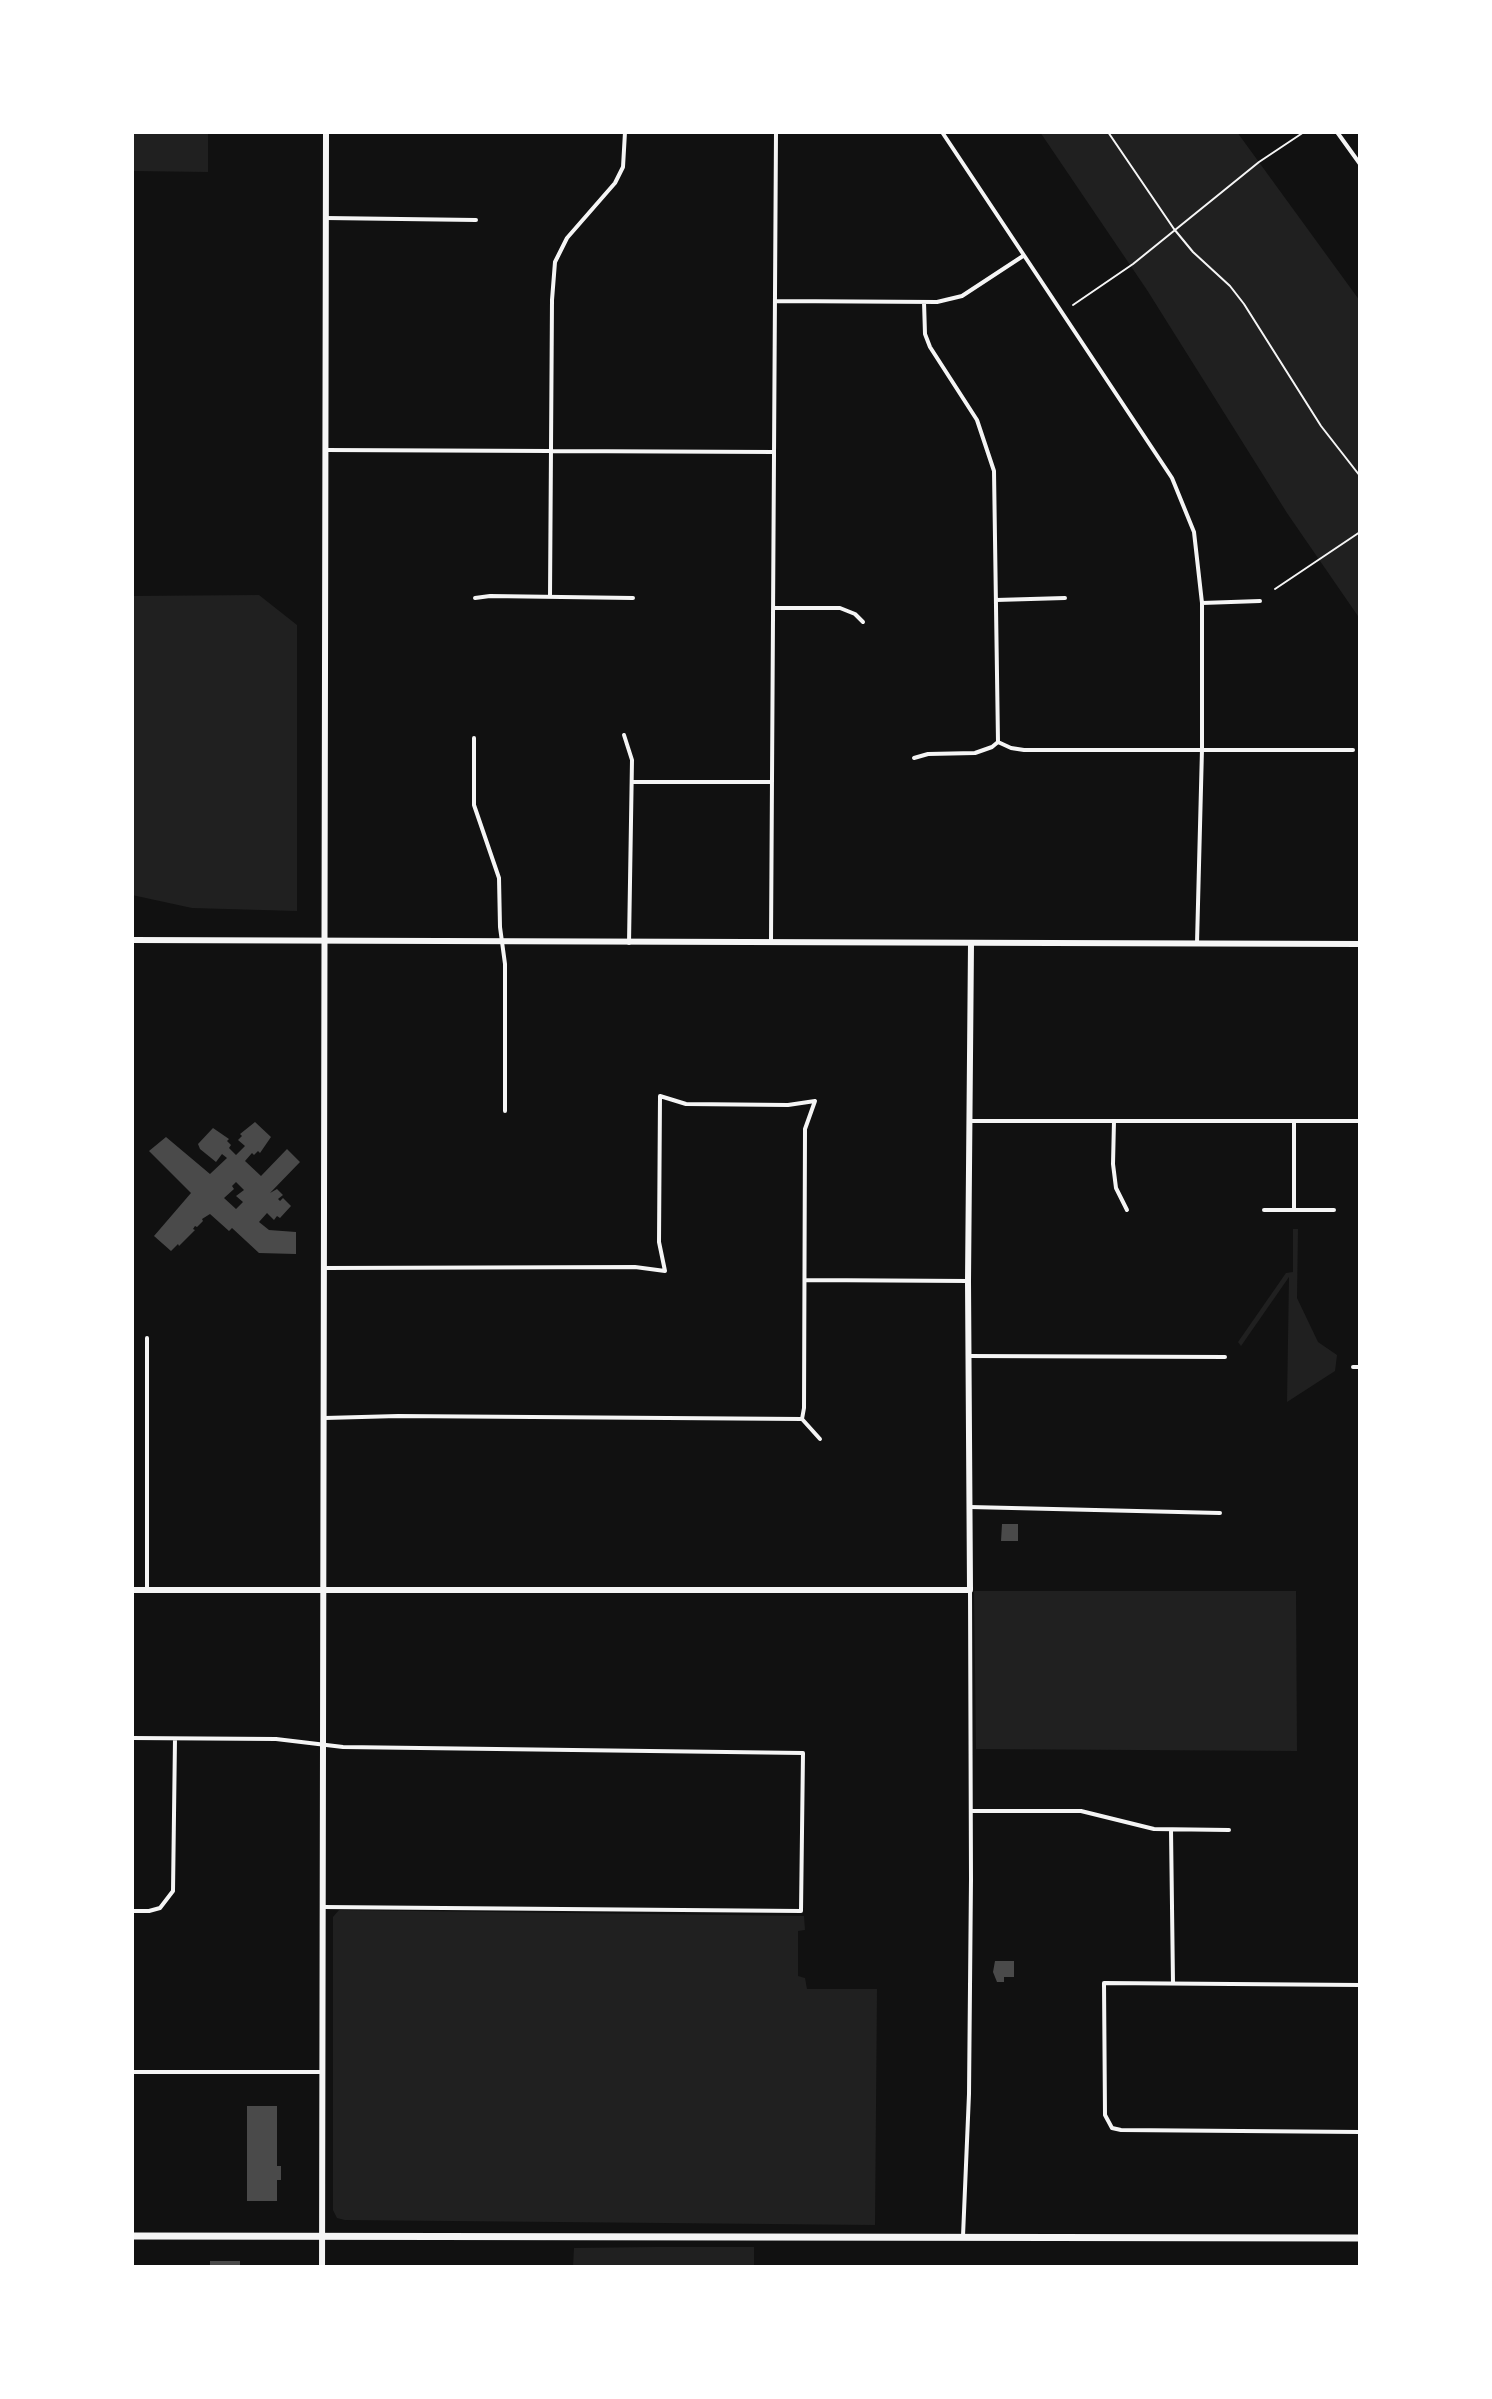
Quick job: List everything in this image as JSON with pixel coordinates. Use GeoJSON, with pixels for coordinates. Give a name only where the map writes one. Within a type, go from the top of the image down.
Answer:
{"type":"FeatureCollection","features":[{"type":"Feature","properties":{"kind":"highway"},"geometry":{"type":"LineString","coordinates":[[132,2236],[1360,2238]]}},
{"type":"Feature","properties":{"kind":"street"},"geometry":{"type":"LineString","coordinates":[[322,2267],[326,132]]}},
{"type":"Feature","properties":{"kind":"street"},"geometry":{"type":"LineString","coordinates":[[550,596],[555,262],[567,238],[615,183],[623,167],[625,132]]}},
{"type":"Feature","properties":{"kind":"street"},"geometry":{"type":"LineString","coordinates":[[771,943],[776,132]]}},
{"type":"Feature","properties":{"kind":"street"},"geometry":{"type":"LineString","coordinates":[[942,132],[1172,478],[1194,532],[1202,603],[1197,945]]}},
{"type":"Feature","properties":{"kind":"street"},"geometry":{"type":"LineString","coordinates":[[1337,132],[1360,164]]}},
{"type":"Feature","properties":{"kind":"street"},"geometry":{"type":"LineString","coordinates":[[326,218],[476,220]]}},
{"type":"Feature","properties":{"kind":"street"},"geometry":{"type":"LineString","coordinates":[[775,301],[924,302],[962,296],[1023,256]]}},
{"type":"Feature","properties":{"kind":"street"},"geometry":{"type":"LineString","coordinates":[[924,302],[925,334],[930,347],[969,406],[989,452],[996,493],[998,742]]}},
{"type":"Feature","properties":{"kind":"street"},"geometry":{"type":"LineString","coordinates":[[326,450],[774,452]]}},
{"type":"Feature","properties":{"kind":"street"},"geometry":{"type":"LineString","coordinates":[[475,598],[633,598]]}},
{"type":"Feature","properties":{"kind":"street"},"geometry":{"type":"LineString","coordinates":[[996,600],[1065,598]]}},
{"type":"Feature","properties":{"kind":"street"},"geometry":{"type":"LineString","coordinates":[[1202,603],[1260,601]]}},
{"type":"Feature","properties":{"kind":"street"},"geometry":{"type":"LineString","coordinates":[[774,608],[840,608],[855,614],[863,622]]}},
{"type":"Feature","properties":{"kind":"street"},"geometry":{"type":"LineString","coordinates":[[624,735],[631,751],[632,782],[629,943]]}},
{"type":"Feature","properties":{"kind":"street"},"geometry":{"type":"LineString","coordinates":[[474,738],[474,805],[499,878],[505,962],[505,1111]]}},
{"type":"Feature","properties":{"kind":"street"},"geometry":{"type":"LineString","coordinates":[[998,742],[1024,750],[1353,750]]}},
{"type":"Feature","properties":{"kind":"street"},"geometry":{"type":"LineString","coordinates":[[914,758],[928,754],[975,753],[998,742]]}},
{"type":"Feature","properties":{"kind":"street"},"geometry":{"type":"LineString","coordinates":[[632,782],[772,782]]}},
{"type":"Feature","properties":{"kind":"street"},"geometry":{"type":"LineString","coordinates":[[132,940],[1360,944]]}},
{"type":"Feature","properties":{"kind":"street"},"geometry":{"type":"LineString","coordinates":[[963,2237],[969,2094],[971,1811],[968,1281],[971,944]]}},
{"type":"Feature","properties":{"kind":"street"},"geometry":{"type":"LineString","coordinates":[[325,1268],[635,1267],[665,1271],[659,1242],[660,1096],[686,1104],[788,1105],[815,1101],[805,1129],[802,1419]]}},
{"type":"Feature","properties":{"kind":"street"},"geometry":{"type":"LineString","coordinates":[[971,1121],[1360,1121]]}},
{"type":"Feature","properties":{"kind":"street"},"geometry":{"type":"LineString","coordinates":[[1114,1121],[1116,1188],[1127,1210]]}},
{"type":"Feature","properties":{"kind":"street"},"geometry":{"type":"LineString","coordinates":[[1294,1121],[1294,1210]]}},
{"type":"Feature","properties":{"kind":"street"},"geometry":{"type":"LineString","coordinates":[[1264,1210],[1334,1210]]}},
{"type":"Feature","properties":{"kind":"street"},"geometry":{"type":"LineString","coordinates":[[805,1280],[968,1281]]}},
{"type":"Feature","properties":{"kind":"street"},"geometry":{"type":"LineString","coordinates":[[147,1338],[147,1590]]}},
{"type":"Feature","properties":{"kind":"street"},"geometry":{"type":"LineString","coordinates":[[968,1356],[1225,1357]]}},
{"type":"Feature","properties":{"kind":"street"},"geometry":{"type":"LineString","coordinates":[[1353,1367],[1360,1367]]}},
{"type":"Feature","properties":{"kind":"street"},"geometry":{"type":"LineString","coordinates":[[325,1418],[802,1419],[820,1439]]}},
{"type":"Feature","properties":{"kind":"street"},"geometry":{"type":"LineString","coordinates":[[969,1507],[1220,1513]]}},
{"type":"Feature","properties":{"kind":"street"},"geometry":{"type":"LineString","coordinates":[[132,1590],[970,1590]]}},
{"type":"Feature","properties":{"kind":"street"},"geometry":{"type":"LineString","coordinates":[[132,1738],[276,1739],[323,1745],[803,1753],[801,1911],[324,1907]]}},
{"type":"Feature","properties":{"kind":"street"},"geometry":{"type":"LineString","coordinates":[[132,1911],[160,1908],[173,1891],[175,1739]]}},
{"type":"Feature","properties":{"kind":"street"},"geometry":{"type":"LineString","coordinates":[[971,1811],[1081,1811],[1139,1827],[1229,1830]]}},
{"type":"Feature","properties":{"kind":"street"},"geometry":{"type":"LineString","coordinates":[[1171,1830],[1173,1983]]}},
{"type":"Feature","properties":{"kind":"street"},"geometry":{"type":"LineString","coordinates":[[1360,1985],[1104,1983],[1105,2115],[1112,2128],[1360,2132]]}},
{"type":"Feature","properties":{"kind":"street"},"geometry":{"type":"LineString","coordinates":[[132,2072],[323,2072]]}},
{"type":"Feature","properties":{"kind":"path"},"geometry":{"type":"LineString","coordinates":[[1108,132],[1174,229],[1244,304],[1329,437],[1360,476]]}},
{"type":"Feature","properties":{"kind":"path"},"geometry":{"type":"LineString","coordinates":[[1073,305],[1133,264],[1259,162],[1304,132]]}},
{"type":"Feature","properties":{"kind":"path"},"geometry":{"type":"LineString","coordinates":[[1275,589],[1360,532]]}},
{"type":"Feature","properties":{"kind":"shaded area"},"geometry":{"type":"Polygon","coordinates":[[[132,132],[208,132],[208,172],[132,171],[132,132]]]}},
{"type":"Feature","properties":{"kind":"shaded area"},"geometry":{"type":"Polygon","coordinates":[[[1040,132],[1237,132],[1360,301],[1360,619],[1287,513],[1147,290],[1040,132]]]}},
{"type":"Feature","properties":{"kind":"shaded area"},"geometry":{"type":"Polygon","coordinates":[[[259,595],[297,625],[297,911],[192,908],[132,895],[132,596],[259,595]]]}},
{"type":"Feature","properties":{"kind":"shaded area"},"geometry":{"type":"Polygon","coordinates":[[[1293,1229],[1298,1229],[1297,1298],[1318,1342],[1337,1355],[1335,1371],[1287,1402],[1289,1277],[1241,1346],[1238,1342],[1286,1273],[1293,1272],[1293,1229]]]}},
{"type":"Feature","properties":{"kind":"shaded area"},"geometry":{"type":"Polygon","coordinates":[[[974,1591],[1296,1591],[1297,1751],[976,1749],[974,1591]]]}},
{"type":"Feature","properties":{"kind":"shaded area"},"geometry":{"type":"Polygon","coordinates":[[[339,1910],[804,1916],[805,1930],[798,1931],[798,1976],[805,1978],[807,1989],[877,1989],[875,2225],[337,2218],[333,2210],[333,1917],[339,1910]]]}},
{"type":"Feature","properties":{"kind":"shaded area"},"geometry":{"type":"Polygon","coordinates":[[[754,2247],[754,2267],[573,2267],[574,2248],[754,2247]]]}},
{"type":"Feature","properties":{"kind":"building"},"geometry":{"type":"Polygon","coordinates":[[[255,1122],[271,1137],[260,1153],[252,1153],[245,1161],[261,1176],[287,1149],[300,1162],[270,1193],[277,1189],[283,1195],[278,1199],[283,1198],[291,1206],[280,1218],[277,1216],[274,1220],[267,1213],[259,1222],[269,1230],[296,1232],[296,1254],[259,1253],[232,1228],[229,1231],[210,1214],[171,1251],[154,1236],[191,1193],[149,1151],[166,1137],[210,1174],[227,1158],[222,1154],[216,1162],[198,1144],[213,1128],[229,1139],[229,1148],[236,1155],[245,1146],[238,1140],[242,1136],[240,1134],[255,1122]],[[236,1182],[232,1186],[234,1189],[224,1198],[236,1209],[243,1202],[236,1196],[244,1190],[236,1182]]]}},
{"type":"Feature","properties":{"kind":"building"},"geometry":{"type":"Polygon","coordinates":[[[1002,1524],[1018,1524],[1018,1541],[1001,1541],[1002,1524]]]}},
{"type":"Feature","properties":{"kind":"building"},"geometry":{"type":"Polygon","coordinates":[[[995,1961],[1014,1961],[1014,1977],[1004,1977],[1004,1982],[997,1982],[993,1972],[995,1961]]]}},
{"type":"Feature","properties":{"kind":"building"},"geometry":{"type":"Polygon","coordinates":[[[247,2106],[277,2106],[277,2166],[281,2166],[281,2180],[277,2180],[277,2201],[247,2201],[247,2106]]]}},
{"type":"Feature","properties":{"kind":"building"},"geometry":{"type":"Polygon","coordinates":[[[210,2261],[240,2261],[240,2267],[210,2267],[210,2261]]]}}]}
